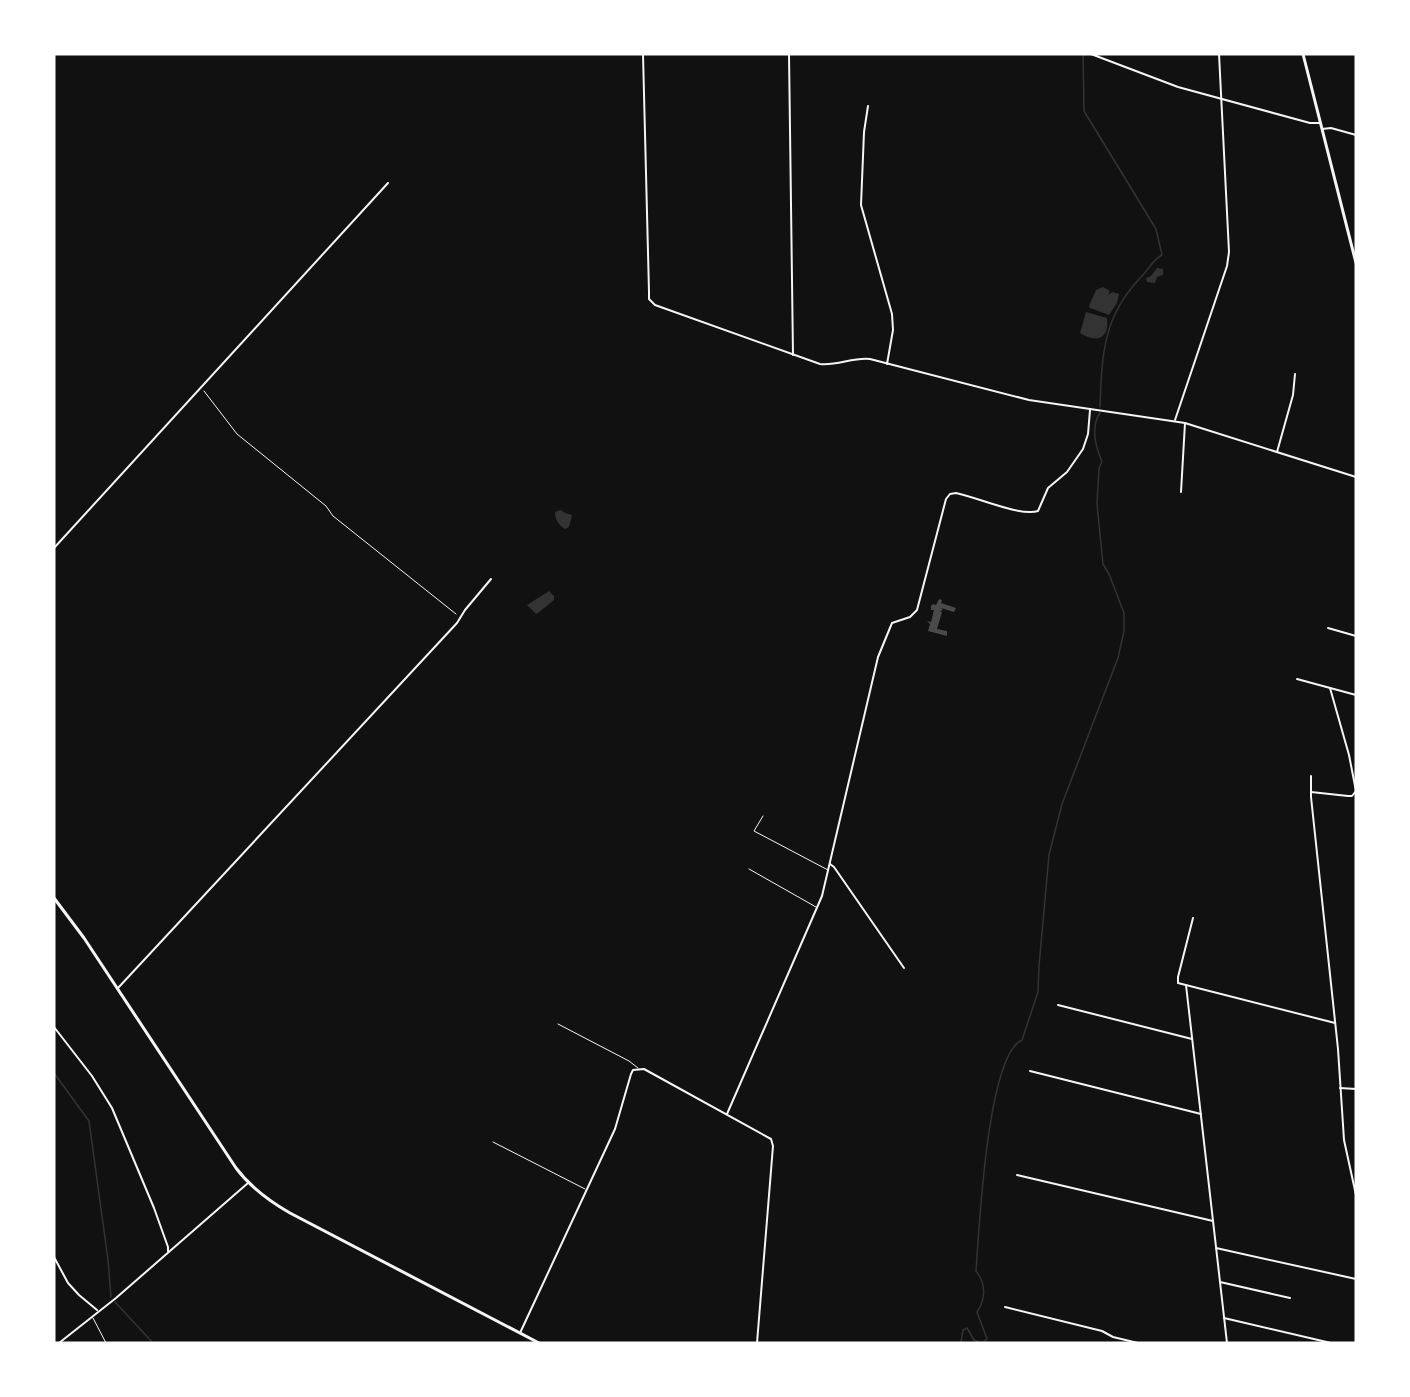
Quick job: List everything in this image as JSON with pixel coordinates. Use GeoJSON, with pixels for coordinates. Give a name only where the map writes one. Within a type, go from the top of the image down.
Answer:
{"type":"FeatureCollection","features":[{"type":"Feature","properties":{"kind":"street"},"geometry":{"type":"LineString","coordinates":[[643,54],[649,299],[659,306],[793,355],[828,365],[863,358],[1029,400],[1185,423],[1356,477]]}},
{"type":"Feature","properties":{"kind":"street"},"geometry":{"type":"LineString","coordinates":[[789,54],[793,355]]}},
{"type":"Feature","properties":{"kind":"street"},"geometry":{"type":"LineString","coordinates":[[1051,54],[1062,54]]}},
{"type":"Feature","properties":{"kind":"street"},"geometry":{"type":"LineString","coordinates":[[1090,54],[1178,87],[1310,123],[1321,123]]}},
{"type":"Feature","properties":{"kind":"street"},"geometry":{"type":"LineString","coordinates":[[1175,421],[1229,256],[1220,54]]}},
{"type":"Feature","properties":{"kind":"street"},"geometry":{"type":"LineString","coordinates":[[1304,54],[1356,262]]}},
{"type":"Feature","properties":{"kind":"street"},"geometry":{"type":"LineString","coordinates":[[868,106],[864,135],[861,205],[892,314],[893,330],[887,364]]}},
{"type":"Feature","properties":{"kind":"street"},"geometry":{"type":"LineString","coordinates":[[1322,129],[1331,128],[1356,135]]}},
{"type":"Feature","properties":{"kind":"street"},"geometry":{"type":"LineString","coordinates":[[54,548],[388,183]]}},
{"type":"Feature","properties":{"kind":"street"},"geometry":{"type":"LineString","coordinates":[[1276,452],[1293,395],[1295,374]]}},
{"type":"Feature","properties":{"kind":"street"},"geometry":{"type":"LineString","coordinates":[[727,1114],[818,908],[878,657],[892,623],[910,617],[916,610],[946,499],[950,494],[958,494],[1013,509],[1037,512],[1048,488],[1067,472],[1083,449],[1088,434],[1090,409]]}},
{"type":"Feature","properties":{"kind":"street"},"geometry":{"type":"LineString","coordinates":[[1181,492],[1185,423]]}},
{"type":"Feature","properties":{"kind":"street"},"geometry":{"type":"LineString","coordinates":[[118,988],[457,623],[491,579]]}},
{"type":"Feature","properties":{"kind":"street"},"geometry":{"type":"LineString","coordinates":[[1328,628],[1356,636]]}},
{"type":"Feature","properties":{"kind":"street"},"geometry":{"type":"LineString","coordinates":[[1297,679],[1356,695]]}},
{"type":"Feature","properties":{"kind":"street"},"geometry":{"type":"LineString","coordinates":[[1311,792],[1349,796],[1355,794],[1356,791],[1349,755],[1330,688]]}},
{"type":"Feature","properties":{"kind":"street"},"geometry":{"type":"LineString","coordinates":[[1311,776],[1345,1148],[1356,1195]]}},
{"type":"Feature","properties":{"kind":"street"},"geometry":{"type":"LineString","coordinates":[[830,864],[904,968]]}},
{"type":"Feature","properties":{"kind":"street"},"geometry":{"type":"LineString","coordinates":[[54,898],[84,938],[248,1183],[267,1199],[290,1213],[539,1343]]}},
{"type":"Feature","properties":{"kind":"street"},"geometry":{"type":"LineString","coordinates":[[1192,918],[1178,983],[1335,1023]]}},
{"type":"Feature","properties":{"kind":"street"},"geometry":{"type":"LineString","coordinates":[[1186,985],[1227,1343]]}},
{"type":"Feature","properties":{"kind":"street"},"geometry":{"type":"LineString","coordinates":[[1058,1005],[1192,1039]]}},
{"type":"Feature","properties":{"kind":"street"},"geometry":{"type":"LineString","coordinates":[[54,1027],[92,1076],[112,1108],[154,1208],[168,1251]]}},
{"type":"Feature","properties":{"kind":"street"},"geometry":{"type":"LineString","coordinates":[[520,1333],[615,1129],[631,1074],[638,1068],[771,1139],[773,1146],[757,1343]]}},
{"type":"Feature","properties":{"kind":"street"},"geometry":{"type":"LineString","coordinates":[[1030,1071],[1200,1114]]}},
{"type":"Feature","properties":{"kind":"street"},"geometry":{"type":"LineString","coordinates":[[1340,1088],[1356,1089]]}},
{"type":"Feature","properties":{"kind":"street"},"geometry":{"type":"LineString","coordinates":[[1017,1175],[1213,1221]]}},
{"type":"Feature","properties":{"kind":"street"},"geometry":{"type":"LineString","coordinates":[[59,1343],[116,1298],[248,1183]]}},
{"type":"Feature","properties":{"kind":"street"},"geometry":{"type":"LineString","coordinates":[[1216,1248],[1356,1279]]}},
{"type":"Feature","properties":{"kind":"street"},"geometry":{"type":"LineString","coordinates":[[54,1257],[68,1283],[98,1311]]}},
{"type":"Feature","properties":{"kind":"street"},"geometry":{"type":"LineString","coordinates":[[1220,1281],[1290,1298]]}},
{"type":"Feature","properties":{"kind":"street"},"geometry":{"type":"LineString","coordinates":[[1005,1306],[1102,1331],[1113,1337],[1138,1343]]}},
{"type":"Feature","properties":{"kind":"street"},"geometry":{"type":"LineString","coordinates":[[1224,1318],[1331,1343]]}},
{"type":"Feature","properties":{"kind":"lane"},"geometry":{"type":"LineString","coordinates":[[763,816],[754,831],[828,870]]}},
{"type":"Feature","properties":{"kind":"lane"},"geometry":{"type":"LineString","coordinates":[[748,869],[818,908]]}},
{"type":"Feature","properties":{"kind":"lane"},"geometry":{"type":"LineString","coordinates":[[558,1024],[638,1068]]}},
{"type":"Feature","properties":{"kind":"lane"},"geometry":{"type":"LineString","coordinates":[[493,1142],[586,1189]]}},
{"type":"Feature","properties":{"kind":"lane"},"geometry":{"type":"LineString","coordinates":[[92,1316],[106,1343]]}},
{"type":"Feature","properties":{"kind":"path"},"geometry":{"type":"LineString","coordinates":[[202,387],[237,434],[326,506],[333,516],[460,617]]}},
{"type":"Feature","properties":{"kind":"shaded area"},"geometry":{"type":"Polygon","coordinates":[[[1157,268],[1163,269],[1163,275],[1157,277],[1155,283],[1147,282],[1146,278],[1151,276],[1157,268]]]}},
{"type":"Feature","properties":{"kind":"shaded area"},"geometry":{"type":"Polygon","coordinates":[[[1103,287],[1110,291],[1108,295],[1112,292],[1119,294],[1117,303],[1109,315],[1089,306],[1096,290],[1103,287]]]}},
{"type":"Feature","properties":{"kind":"shaded area"},"geometry":{"type":"Polygon","coordinates":[[[1086,312],[1107,318],[1106,331],[1100,338],[1091,338],[1080,333],[1086,312]]]}},
{"type":"Feature","properties":{"kind":"shaded area"},"geometry":{"type":"Polygon","coordinates":[[[561,510],[572,515],[569,527],[565,529],[556,517],[555,512],[561,510]]]}},
{"type":"Feature","properties":{"kind":"shaded area"},"geometry":{"type":"Polygon","coordinates":[[[549,591],[554,596],[554,600],[536,614],[527,605],[549,591]]]}},
{"type":"Feature","properties":{"kind":"building"},"geometry":{"type":"Polygon","coordinates":[[[939,599],[942,600],[941,603],[956,608],[954,612],[941,608],[943,610],[940,611],[942,612],[937,629],[947,631],[947,636],[928,631],[930,624],[927,621],[931,622],[934,610],[931,610],[931,606],[936,605],[939,599]]]}},
{"type":"Feature","properties":{"kind":"waterway"},"geometry":{"type":"LineString","coordinates":[[1083,54],[1084,111],[1156,229],[1162,255],[1154,261],[1130,290],[1112,320],[1104,352],[1100,407]]}},
{"type":"Feature","properties":{"kind":"waterway"},"geometry":{"type":"LineString","coordinates":[[961,1343],[963,1330],[967,1328],[974,1340],[982,1343],[987,1339],[977,1312],[984,1291],[982,1281],[976,1271],[983,1184],[993,1109],[1000,1077],[1010,1053],[1022,1040],[1038,992],[1049,855],[1062,804],[1118,658],[1124,631],[1124,613],[1103,564],[1097,504],[1099,468],[1102,462],[1096,444],[1095,431],[1100,413]]}},
{"type":"Feature","properties":{"kind":"waterway"},"geometry":{"type":"LineString","coordinates":[[54,1073],[89,1121],[111,1297]]}},
{"type":"Feature","properties":{"kind":"waterway"},"geometry":{"type":"LineString","coordinates":[[115,1302],[153,1343]]}}]}
